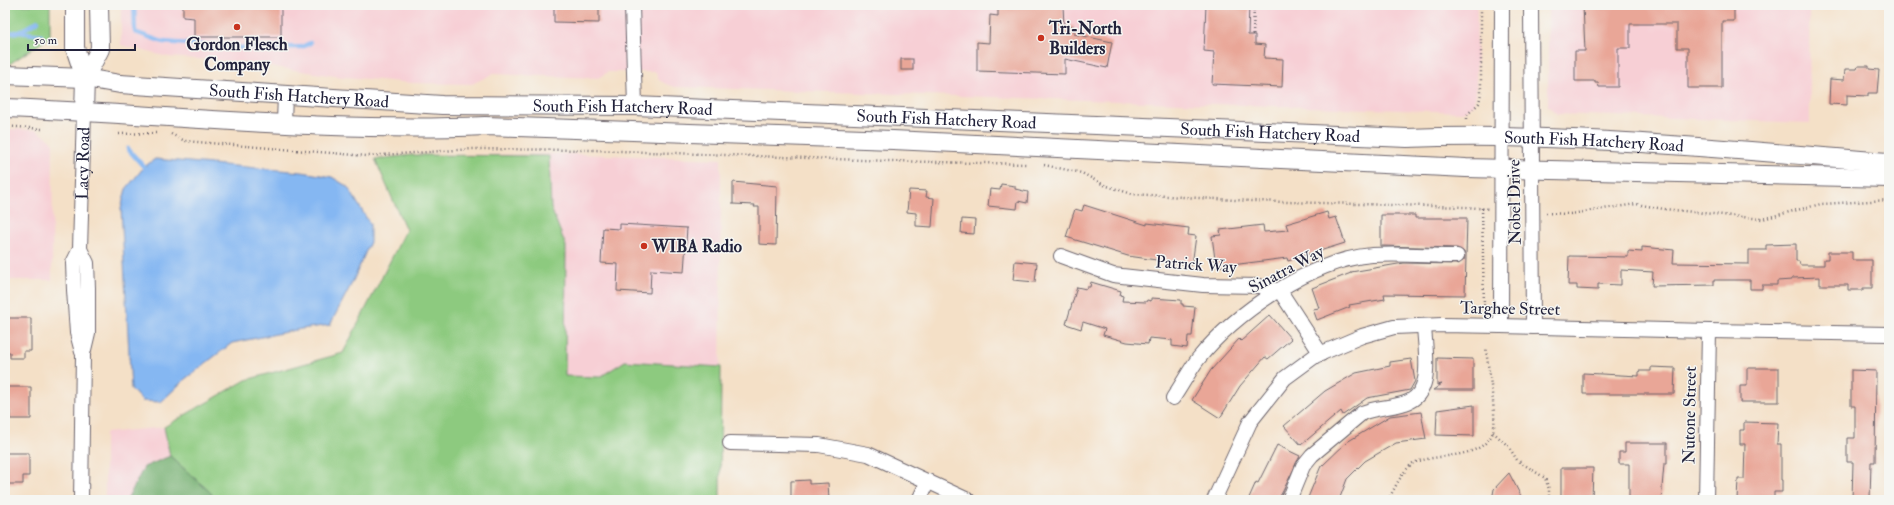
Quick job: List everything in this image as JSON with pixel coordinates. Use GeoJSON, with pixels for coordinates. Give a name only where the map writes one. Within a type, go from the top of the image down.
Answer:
{"type":"FeatureCollection","features":[{"type":"Feature","properties":{"kind":"main road","name":"Lacy Road"},"geometry":{"type":"LineString","coordinates":[[75,5],[75,48],[85,78],[84,112]]}},
{"type":"Feature","properties":{"kind":"main road","name":"Lacy Road"},"geometry":{"type":"LineString","coordinates":[[85,78],[100,49],[99,5]]}},
{"type":"Feature","properties":{"kind":"main road","name":"South Fish Hatchery Road"},"geometry":{"type":"LineString","coordinates":[[5,75],[85,78],[120,84],[442,105],[635,106],[1407,138],[1467,136],[1531,137],[1714,148],[1889,162]]}},
{"type":"Feature","properties":{"kind":"main road","name":"South Fish Hatchery Road"},"geometry":{"type":"LineString","coordinates":[[5,108],[284,123],[441,128],[485,126],[798,137],[1316,162],[1502,169],[1889,178]]}},
{"type":"Feature","properties":{"kind":"street"},"geometry":{"type":"LineString","coordinates":[[632,5],[635,106]]}},
{"type":"Feature","properties":{"kind":"street","name":"Nobel Drive"},"geometry":{"type":"LineString","coordinates":[[1501,326],[1502,5]]}},
{"type":"Feature","properties":{"kind":"street","name":"Nobel Drive"},"geometry":{"type":"LineString","coordinates":[[1530,5],[1533,326]]}},
{"type":"Feature","properties":{"kind":"street"},"geometry":{"type":"LineString","coordinates":[[284,123],[285,94]]}},
{"type":"Feature","properties":{"kind":"street","name":"Lacy Road"},"geometry":{"type":"LineString","coordinates":[[81,500],[83,354],[88,333],[87,263],[80,249],[84,112]]}},
{"type":"Feature","properties":{"kind":"street","name":"Sinatra Way"},"geometry":{"type":"LineString","coordinates":[[1173,398],[1198,360],[1218,337],[1250,308],[1315,270],[1343,260],[1372,255],[1457,256]]}},
{"type":"Feature","properties":{"kind":"street","name":"Patrick Way"},"geometry":{"type":"LineString","coordinates":[[1061,256],[1113,274],[1203,285],[1259,286],[1280,291]]}},
{"type":"Feature","properties":{"kind":"street"},"geometry":{"type":"LineString","coordinates":[[1280,291],[1321,354]]}},
{"type":"Feature","properties":{"kind":"street"},"geometry":{"type":"LineString","coordinates":[[1289,500],[1303,466],[1312,455],[1362,413],[1370,409],[1404,404],[1415,399],[1422,389],[1425,378],[1424,326]]}},
{"type":"Feature","properties":{"kind":"street","name":"Targhee Street"},"geometry":{"type":"LineString","coordinates":[[1214,500],[1250,422],[1285,378],[1321,354],[1362,336],[1394,327],[1533,326],[1889,334]]}},
{"type":"Feature","properties":{"kind":"street","name":"Nutone Street"},"geometry":{"type":"LineString","coordinates":[[1706,500],[1709,331]]}},
{"type":"Feature","properties":{"kind":"street"},"geometry":{"type":"LineString","coordinates":[[730,443],[819,445],[868,454],[968,500]]}},
{"type":"Feature","properties":{"kind":"street"},"geometry":{"type":"LineString","coordinates":[[920,500],[928,481]]}},
{"type":"Feature","properties":{"kind":"path"},"geometry":{"type":"LineString","coordinates":[[1253,35],[1254,5]]}},
{"type":"Feature","properties":{"kind":"path"},"geometry":{"type":"LineString","coordinates":[[1467,119],[1467,115],[1479,103],[1482,93],[1481,5]]}},
{"type":"Feature","properties":{"kind":"path"},"geometry":{"type":"LineString","coordinates":[[5,126],[42,129]]}},
{"type":"Feature","properties":{"kind":"path"},"geometry":{"type":"LineString","coordinates":[[119,134],[159,133]]}},
{"type":"Feature","properties":{"kind":"path"},"geometry":{"type":"LineString","coordinates":[[166,133],[185,141],[367,156],[473,149],[594,150],[888,161],[1028,164]]}},
{"type":"Feature","properties":{"kind":"path"},"geometry":{"type":"LineString","coordinates":[[1043,164],[1082,173],[1104,185],[1132,194],[1251,201],[1482,208],[1484,307]]}},
{"type":"Feature","properties":{"kind":"path"},"geometry":{"type":"LineString","coordinates":[[1550,213],[1570,214],[1636,204],[1664,209],[1762,219],[1821,204],[1889,200]]}},
{"type":"Feature","properties":{"kind":"path"},"geometry":{"type":"LineString","coordinates":[[1388,500],[1400,478],[1412,464],[1433,457],[1472,451],[1483,445],[1493,432],[1494,411],[1486,347]]}},
{"type":"Feature","properties":{"kind":"path"},"geometry":{"type":"LineString","coordinates":[[1493,432],[1509,447],[1517,460],[1545,478],[1549,489],[1549,500]]}},
{"type":"Feature","properties":{"kind":"shaded area"},"geometry":{"type":"Polygon","coordinates":[[[121,5],[1477,5],[1476,94],[1473,105],[1463,112],[675,87],[659,80],[656,72],[608,72],[598,78],[493,74],[472,84],[412,83],[335,76],[242,62],[168,57],[121,45],[121,5]]]}},
{"type":"Feature","properties":{"kind":"shaded area"},"geometry":{"type":"Polygon","coordinates":[[[1548,5],[1809,5],[1810,123],[1557,114],[1548,106],[1548,5]]]}},
{"type":"Feature","properties":{"kind":"shaded area"},"geometry":{"type":"Polygon","coordinates":[[[5,129],[36,130],[53,143],[52,280],[5,280],[5,129]]]}},
{"type":"Feature","properties":{"kind":"shaded area"},"geometry":{"type":"Polygon","coordinates":[[[575,154],[721,159],[720,500],[105,500],[105,433],[164,427],[246,380],[343,353],[406,230],[413,155],[575,154]]]}},
{"type":"Feature","properties":{"kind":"green space"},"geometry":{"type":"Polygon","coordinates":[[[5,5],[50,5],[50,37],[8,65],[5,65],[5,5]]]}},
{"type":"Feature","properties":{"kind":"green space"},"geometry":{"type":"Polygon","coordinates":[[[413,155],[549,156],[551,208],[566,246],[565,376],[600,377],[625,361],[721,367],[720,500],[214,500],[211,493],[170,456],[164,427],[246,380],[343,353],[406,230],[375,159],[413,155]]]}},
{"type":"Feature","properties":{"kind":"green space"},"geometry":{"type":"Polygon","coordinates":[[[170,456],[211,493],[214,500],[127,500],[144,467],[170,456]]]}},
{"type":"Feature","properties":{"kind":"water"},"geometry":{"type":"Polygon","coordinates":[[[155,159],[302,172],[332,177],[348,187],[370,224],[370,242],[353,281],[330,325],[301,329],[232,343],[185,379],[161,402],[142,401],[131,389],[121,208],[126,189],[144,167],[155,159]]]}},
{"type":"Feature","properties":{"kind":"building","name":"Gordon Flesch Company"},"geometry":{"type":"Polygon","coordinates":[[[183,5],[281,5],[281,37],[194,37],[194,18],[183,17],[183,5]]]}},
{"type":"Feature","properties":{"kind":"building"},"geometry":{"type":"Polygon","coordinates":[[[554,5],[599,5],[599,23],[554,22],[554,5]]]}},
{"type":"Feature","properties":{"kind":"building","name":"Tri-North Builders"},"geometry":{"type":"Polygon","coordinates":[[[998,5],[1063,5],[1064,26],[1074,26],[1074,34],[1112,42],[1107,68],[1065,59],[1065,74],[977,71],[977,42],[989,43],[990,15],[998,16],[998,5]]]}},
{"type":"Feature","properties":{"kind":"building"},"geometry":{"type":"Polygon","coordinates":[[[1206,5],[1249,5],[1248,35],[1255,35],[1255,44],[1265,45],[1264,58],[1283,59],[1282,87],[1212,84],[1214,52],[1204,51],[1206,5]]]}},
{"type":"Feature","properties":{"kind":"building"},"geometry":{"type":"Polygon","coordinates":[[[1583,5],[1734,5],[1734,21],[1722,21],[1722,88],[1688,88],[1688,48],[1677,48],[1677,24],[1630,24],[1630,48],[1618,48],[1618,87],[1599,87],[1598,83],[1595,83],[1595,81],[1575,81],[1575,51],[1585,51],[1583,5]]]}},
{"type":"Feature","properties":{"kind":"building"},"geometry":{"type":"Polygon","coordinates":[[[901,59],[913,59],[913,70],[901,70],[901,59]]]}},
{"type":"Feature","properties":{"kind":"building"},"geometry":{"type":"Polygon","coordinates":[[[1858,66],[1869,66],[1869,69],[1879,70],[1877,93],[1868,93],[1868,96],[1847,95],[1847,105],[1829,104],[1830,79],[1844,80],[1845,69],[1857,69],[1858,66]]]}},
{"type":"Feature","properties":{"kind":"building"},"geometry":{"type":"Polygon","coordinates":[[[733,182],[777,186],[776,245],[759,244],[759,207],[754,207],[755,205],[733,204],[733,182]]]}},
{"type":"Feature","properties":{"kind":"building"},"geometry":{"type":"Polygon","coordinates":[[[1001,184],[1015,186],[1015,189],[1028,192],[1027,203],[1018,201],[1017,209],[988,206],[990,189],[1000,190],[1001,184]]]}},
{"type":"Feature","properties":{"kind":"building"},"geometry":{"type":"Polygon","coordinates":[[[909,190],[927,191],[926,197],[934,198],[932,227],[916,226],[916,213],[907,212],[909,190]]]}},
{"type":"Feature","properties":{"kind":"building"},"geometry":{"type":"Polygon","coordinates":[[[1084,205],[1147,225],[1147,223],[1189,228],[1188,235],[1196,236],[1192,265],[1128,256],[1066,237],[1075,209],[1082,211],[1084,205]]]}},
{"type":"Feature","properties":{"kind":"building"},"geometry":{"type":"Polygon","coordinates":[[[1327,212],[1329,219],[1336,217],[1345,243],[1288,261],[1287,258],[1216,267],[1212,236],[1221,235],[1220,230],[1263,225],[1264,232],[1288,230],[1286,224],[1327,212]]]}},
{"type":"Feature","properties":{"kind":"building"},"geometry":{"type":"Polygon","coordinates":[[[1381,215],[1415,215],[1415,218],[1467,218],[1465,295],[1384,294],[1385,299],[1349,305],[1350,307],[1317,320],[1313,309],[1319,308],[1312,288],[1351,272],[1404,263],[1457,264],[1464,260],[1464,252],[1457,248],[1381,246],[1381,215]]]}},
{"type":"Feature","properties":{"kind":"building"},"geometry":{"type":"Polygon","coordinates":[[[962,219],[975,220],[974,234],[961,233],[962,219]]]}},
{"type":"Feature","properties":{"kind":"building","name":"WIBA Radio"},"geometry":{"type":"Polygon","coordinates":[[[620,224],[687,228],[684,272],[651,270],[650,293],[617,291],[618,264],[601,263],[603,228],[620,229],[620,224]]]}},
{"type":"Feature","properties":{"kind":"building"},"geometry":{"type":"Polygon","coordinates":[[[1796,244],[1796,261],[1799,261],[1800,265],[1824,265],[1824,259],[1828,259],[1828,252],[1852,252],[1852,260],[1872,260],[1872,288],[1863,288],[1863,290],[1848,290],[1848,285],[1820,285],[1820,277],[1792,278],[1792,280],[1777,281],[1777,285],[1762,285],[1762,289],[1750,289],[1750,280],[1714,280],[1714,285],[1652,286],[1653,272],[1621,270],[1621,285],[1598,284],[1598,290],[1577,289],[1577,285],[1568,285],[1569,256],[1628,257],[1628,251],[1642,252],[1642,247],[1674,250],[1673,263],[1749,264],[1749,250],[1766,250],[1766,245],[1796,244]]]}},
{"type":"Feature","properties":{"kind":"building"},"geometry":{"type":"Polygon","coordinates":[[[1015,261],[1037,263],[1035,282],[1013,280],[1015,261]]]}},
{"type":"Feature","properties":{"kind":"building"},"geometry":{"type":"Polygon","coordinates":[[[1091,282],[1121,291],[1120,295],[1123,296],[1122,301],[1146,302],[1147,300],[1151,301],[1151,298],[1181,300],[1181,304],[1183,304],[1183,306],[1195,307],[1192,336],[1188,336],[1187,348],[1172,346],[1172,340],[1149,338],[1148,344],[1127,342],[1103,335],[1105,329],[1083,322],[1081,329],[1066,324],[1077,287],[1086,289],[1087,287],[1090,287],[1091,282]]]}},
{"type":"Feature","properties":{"kind":"building"},"geometry":{"type":"Polygon","coordinates":[[[1270,315],[1291,339],[1268,359],[1265,357],[1240,386],[1220,418],[1192,400],[1211,370],[1239,339],[1241,341],[1270,315]]]}},
{"type":"Feature","properties":{"kind":"building"},"geometry":{"type":"Polygon","coordinates":[[[6,318],[31,318],[31,351],[24,351],[24,358],[10,358],[10,352],[6,352],[6,318]]]}},
{"type":"Feature","properties":{"kind":"building"},"geometry":{"type":"Polygon","coordinates":[[[1437,358],[1473,359],[1473,390],[1433,390],[1442,384],[1437,385],[1437,358]]]}},
{"type":"Feature","properties":{"kind":"building"},"geometry":{"type":"Polygon","coordinates":[[[1411,359],[1415,381],[1410,390],[1367,398],[1343,415],[1341,411],[1301,445],[1284,426],[1325,391],[1356,373],[1390,366],[1390,362],[1411,359]]]}},
{"type":"Feature","properties":{"kind":"building"},"geometry":{"type":"Polygon","coordinates":[[[1651,367],[1675,368],[1674,394],[1583,394],[1583,373],[1639,376],[1639,371],[1651,371],[1651,367]]]}},
{"type":"Feature","properties":{"kind":"building"},"geometry":{"type":"Polygon","coordinates":[[[1747,368],[1779,368],[1779,402],[1740,402],[1740,386],[1747,386],[1747,368]]]}},
{"type":"Feature","properties":{"kind":"building"},"geometry":{"type":"Polygon","coordinates":[[[1851,370],[1876,371],[1875,462],[1871,462],[1870,500],[1852,500],[1853,462],[1847,462],[1847,438],[1855,438],[1855,406],[1851,406],[1851,370]]]}},
{"type":"Feature","properties":{"kind":"building"},"geometry":{"type":"Polygon","coordinates":[[[5,387],[31,387],[31,419],[10,419],[10,411],[5,411],[5,387]]]}},
{"type":"Feature","properties":{"kind":"building"},"geometry":{"type":"Polygon","coordinates":[[[1474,405],[1474,436],[1436,435],[1437,410],[1474,405]]]}},
{"type":"Feature","properties":{"kind":"building"},"geometry":{"type":"Polygon","coordinates":[[[1421,412],[1426,439],[1396,443],[1365,461],[1347,479],[1339,500],[1307,500],[1321,466],[1347,442],[1390,416],[1421,412]]]}},
{"type":"Feature","properties":{"kind":"building"},"geometry":{"type":"Polygon","coordinates":[[[1744,422],[1778,423],[1777,444],[1781,444],[1782,492],[1774,492],[1774,500],[1737,500],[1738,479],[1744,479],[1745,444],[1740,444],[1740,430],[1744,430],[1744,422]]]}},
{"type":"Feature","properties":{"kind":"building"},"geometry":{"type":"Polygon","coordinates":[[[1625,443],[1667,443],[1667,464],[1664,464],[1661,500],[1629,500],[1629,464],[1619,464],[1619,452],[1625,452],[1625,443]]]}},
{"type":"Feature","properties":{"kind":"building"},"geometry":{"type":"Polygon","coordinates":[[[1277,445],[1300,456],[1283,491],[1278,500],[1248,500],[1256,482],[1258,483],[1277,445]]]}},
{"type":"Feature","properties":{"kind":"building"},"geometry":{"type":"Polygon","coordinates":[[[5,453],[29,453],[29,476],[23,476],[23,484],[5,484],[5,453]]]}},
{"type":"Feature","properties":{"kind":"building"},"geometry":{"type":"Polygon","coordinates":[[[1561,468],[1593,468],[1592,500],[1561,500],[1561,468]]]}},
{"type":"Feature","properties":{"kind":"building"},"geometry":{"type":"Polygon","coordinates":[[[1509,473],[1523,500],[1492,500],[1494,489],[1509,473]]]}},
{"type":"Feature","properties":{"kind":"building"},"geometry":{"type":"Polygon","coordinates":[[[809,480],[809,484],[828,483],[829,500],[791,500],[791,481],[809,480]]]}},
{"type":"Feature","properties":{"kind":"waterway"},"geometry":{"type":"LineString","coordinates":[[134,5],[135,32],[163,42],[244,48],[302,47],[310,43]]}},
{"type":"Feature","properties":{"kind":"waterway"},"geometry":{"type":"LineString","coordinates":[[19,32],[38,21]]}},
{"type":"Feature","properties":{"kind":"waterway"},"geometry":{"type":"LineString","coordinates":[[5,33],[19,32],[41,35]]}},
{"type":"Feature","properties":{"kind":"waterway"},"geometry":{"type":"LineString","coordinates":[[128,149],[144,167]]}},
{"type":"Feature","properties":{"kind":"place","name":"Gordon Flesch Company"},"geometry":{"type":"Point","coordinates":[237,27]}},
{"type":"Feature","properties":{"kind":"place","name":"Tri-North Builders"},"geometry":{"type":"Point","coordinates":[1041,38]}},
{"type":"Feature","properties":{"kind":"place","name":"WIBA Radio"},"geometry":{"type":"Point","coordinates":[644,246]}}]}
